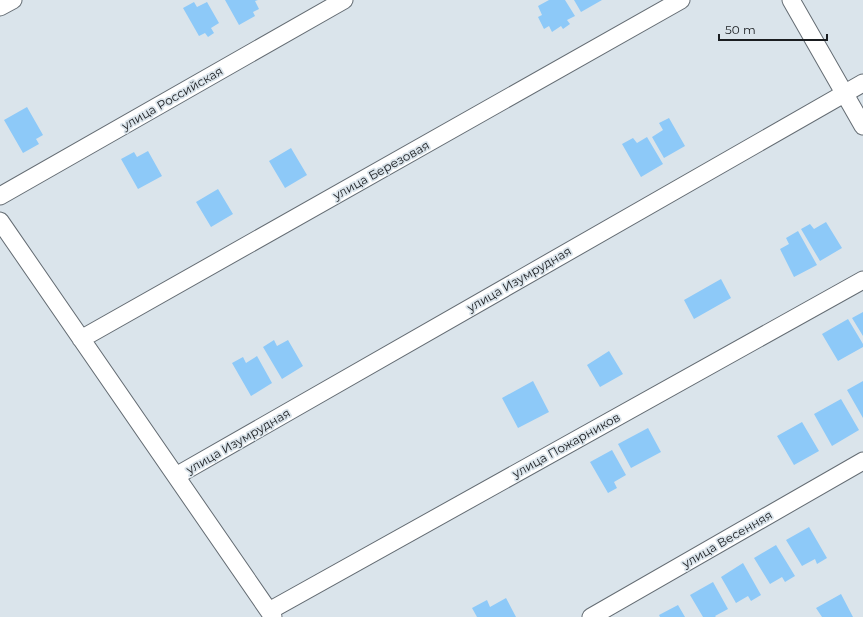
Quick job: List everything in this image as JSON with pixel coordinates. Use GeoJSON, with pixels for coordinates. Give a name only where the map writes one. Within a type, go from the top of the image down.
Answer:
{"type":"FeatureCollection","features":[{"type":"Feature","properties":{"kind":"street"},"geometry":{"type":"LineString","coordinates":[[0,7],[13,0]]}},
{"type":"Feature","properties":{"kind":"street","name":"улица Российская"},"geometry":{"type":"LineString","coordinates":[[0,196],[344,0]]}},
{"type":"Feature","properties":{"kind":"street","name":"улица Березовая"},"geometry":{"type":"LineString","coordinates":[[82,339],[681,0]]}},
{"type":"Feature","properties":{"kind":"street"},"geometry":{"type":"LineString","coordinates":[[791,0],[863,126]]}},
{"type":"Feature","properties":{"kind":"street","name":"улица Изумрудная"},"geometry":{"type":"LineString","coordinates":[[176,476],[863,83]]}},
{"type":"Feature","properties":{"kind":"street"},"geometry":{"type":"LineString","coordinates":[[0,221],[271,614]]}},
{"type":"Feature","properties":{"kind":"street","name":"улица Пожарников"},"geometry":{"type":"LineString","coordinates":[[271,614],[863,280]]}},
{"type":"Feature","properties":{"kind":"street","name":"улица Весенняя"},"geometry":{"type":"LineString","coordinates":[[591,617],[863,461]]}},
{"type":"Feature","properties":{"kind":"building"},"geometry":{"type":"Polygon","coordinates":[[[225,0],[258,0],[255,1],[259,9],[253,12],[255,16],[239,25],[225,0]]]}},
{"type":"Feature","properties":{"kind":"building"},"geometry":{"type":"Polygon","coordinates":[[[549,0],[565,0],[575,16],[567,20],[570,24],[563,29],[561,26],[552,32],[549,26],[544,29],[538,17],[542,15],[538,6],[549,0]]]}},
{"type":"Feature","properties":{"kind":"building"},"geometry":{"type":"Polygon","coordinates":[[[574,0],[602,0],[581,12],[574,0]]]}},
{"type":"Feature","properties":{"kind":"building"},"geometry":{"type":"Polygon","coordinates":[[[194,2],[197,7],[207,2],[219,23],[211,28],[214,33],[208,37],[205,33],[199,36],[183,8],[194,2]]]}},
{"type":"Feature","properties":{"kind":"building"},"geometry":{"type":"Polygon","coordinates":[[[27,107],[43,135],[36,139],[39,144],[23,153],[4,120],[27,107]]]}},
{"type":"Feature","properties":{"kind":"building"},"geometry":{"type":"Polygon","coordinates":[[[669,118],[685,146],[664,158],[652,137],[663,130],[659,123],[669,118]]]}},
{"type":"Feature","properties":{"kind":"building"},"geometry":{"type":"Polygon","coordinates":[[[647,137],[663,164],[641,177],[622,144],[633,138],[637,143],[647,137]]]}},
{"type":"Feature","properties":{"kind":"building"},"geometry":{"type":"Polygon","coordinates":[[[291,148],[307,175],[285,188],[269,161],[291,148]]]}},
{"type":"Feature","properties":{"kind":"building"},"geometry":{"type":"Polygon","coordinates":[[[148,151],[162,176],[138,189],[121,159],[134,152],[137,157],[148,151]]]}},
{"type":"Feature","properties":{"kind":"building"},"geometry":{"type":"Polygon","coordinates":[[[218,189],[233,214],[211,227],[196,202],[218,189]]]}},
{"type":"Feature","properties":{"kind":"building"},"geometry":{"type":"Polygon","coordinates":[[[826,222],[842,248],[820,261],[801,229],[810,224],[814,229],[826,222]]]}},
{"type":"Feature","properties":{"kind":"building"},"geometry":{"type":"Polygon","coordinates":[[[798,231],[817,265],[794,277],[780,249],[789,244],[786,238],[798,231]]]}},
{"type":"Feature","properties":{"kind":"building"},"geometry":{"type":"Polygon","coordinates":[[[721,279],[731,298],[694,319],[684,300],[721,279]]]}},
{"type":"Feature","properties":{"kind":"building"},"geometry":{"type":"Polygon","coordinates":[[[863,312],[863,336],[852,318],[863,312]]]}},
{"type":"Feature","properties":{"kind":"building"},"geometry":{"type":"Polygon","coordinates":[[[848,319],[863,344],[863,347],[838,361],[822,334],[848,319]]]}},
{"type":"Feature","properties":{"kind":"building"},"geometry":{"type":"Polygon","coordinates":[[[274,340],[277,346],[288,340],[303,366],[282,379],[263,347],[274,340]]]}},
{"type":"Feature","properties":{"kind":"building"},"geometry":{"type":"Polygon","coordinates":[[[609,351],[623,374],[600,387],[587,365],[609,351]]]}},
{"type":"Feature","properties":{"kind":"building"},"geometry":{"type":"Polygon","coordinates":[[[257,356],[272,383],[251,396],[232,363],[243,357],[246,363],[257,356]]]}},
{"type":"Feature","properties":{"kind":"building"},"geometry":{"type":"Polygon","coordinates":[[[533,381],[549,412],[518,428],[502,398],[533,381]]]}},
{"type":"Feature","properties":{"kind":"building"},"geometry":{"type":"Polygon","coordinates":[[[863,381],[863,418],[847,390],[863,381]]]}},
{"type":"Feature","properties":{"kind":"building"},"geometry":{"type":"Polygon","coordinates":[[[841,399],[859,430],[832,446],[814,414],[841,399]]]}},
{"type":"Feature","properties":{"kind":"building"},"geometry":{"type":"Polygon","coordinates":[[[802,422],[819,451],[794,465],[777,436],[802,422]]]}},
{"type":"Feature","properties":{"kind":"building"},"geometry":{"type":"Polygon","coordinates":[[[648,428],[661,452],[631,468],[618,444],[648,428]]]}},
{"type":"Feature","properties":{"kind":"building"},"geometry":{"type":"Polygon","coordinates":[[[612,450],[626,475],[614,482],[617,488],[608,493],[590,462],[612,450]]]}},
{"type":"Feature","properties":{"kind":"building"},"geometry":{"type":"Polygon","coordinates":[[[809,527],[827,558],[817,564],[815,559],[802,566],[786,540],[809,527]]]}},
{"type":"Feature","properties":{"kind":"building"},"geometry":{"type":"Polygon","coordinates":[[[776,545],[795,576],[785,582],[782,577],[770,584],[754,558],[776,545]]]}},
{"type":"Feature","properties":{"kind":"building"},"geometry":{"type":"Polygon","coordinates":[[[743,563],[761,595],[751,601],[748,596],[736,603],[721,577],[743,563]]]}},
{"type":"Feature","properties":{"kind":"building"},"geometry":{"type":"Polygon","coordinates":[[[713,582],[728,609],[715,616],[716,617],[703,617],[690,595],[713,582]]]}},
{"type":"Feature","properties":{"kind":"building"},"geometry":{"type":"Polygon","coordinates":[[[841,594],[853,617],[822,617],[816,608],[841,594]]]}},
{"type":"Feature","properties":{"kind":"building"},"geometry":{"type":"Polygon","coordinates":[[[506,598],[516,617],[477,617],[472,608],[487,600],[490,607],[506,598]]]}},
{"type":"Feature","properties":{"kind":"building"},"geometry":{"type":"Polygon","coordinates":[[[678,605],[685,617],[660,617],[659,615],[678,605]]]}}]}
